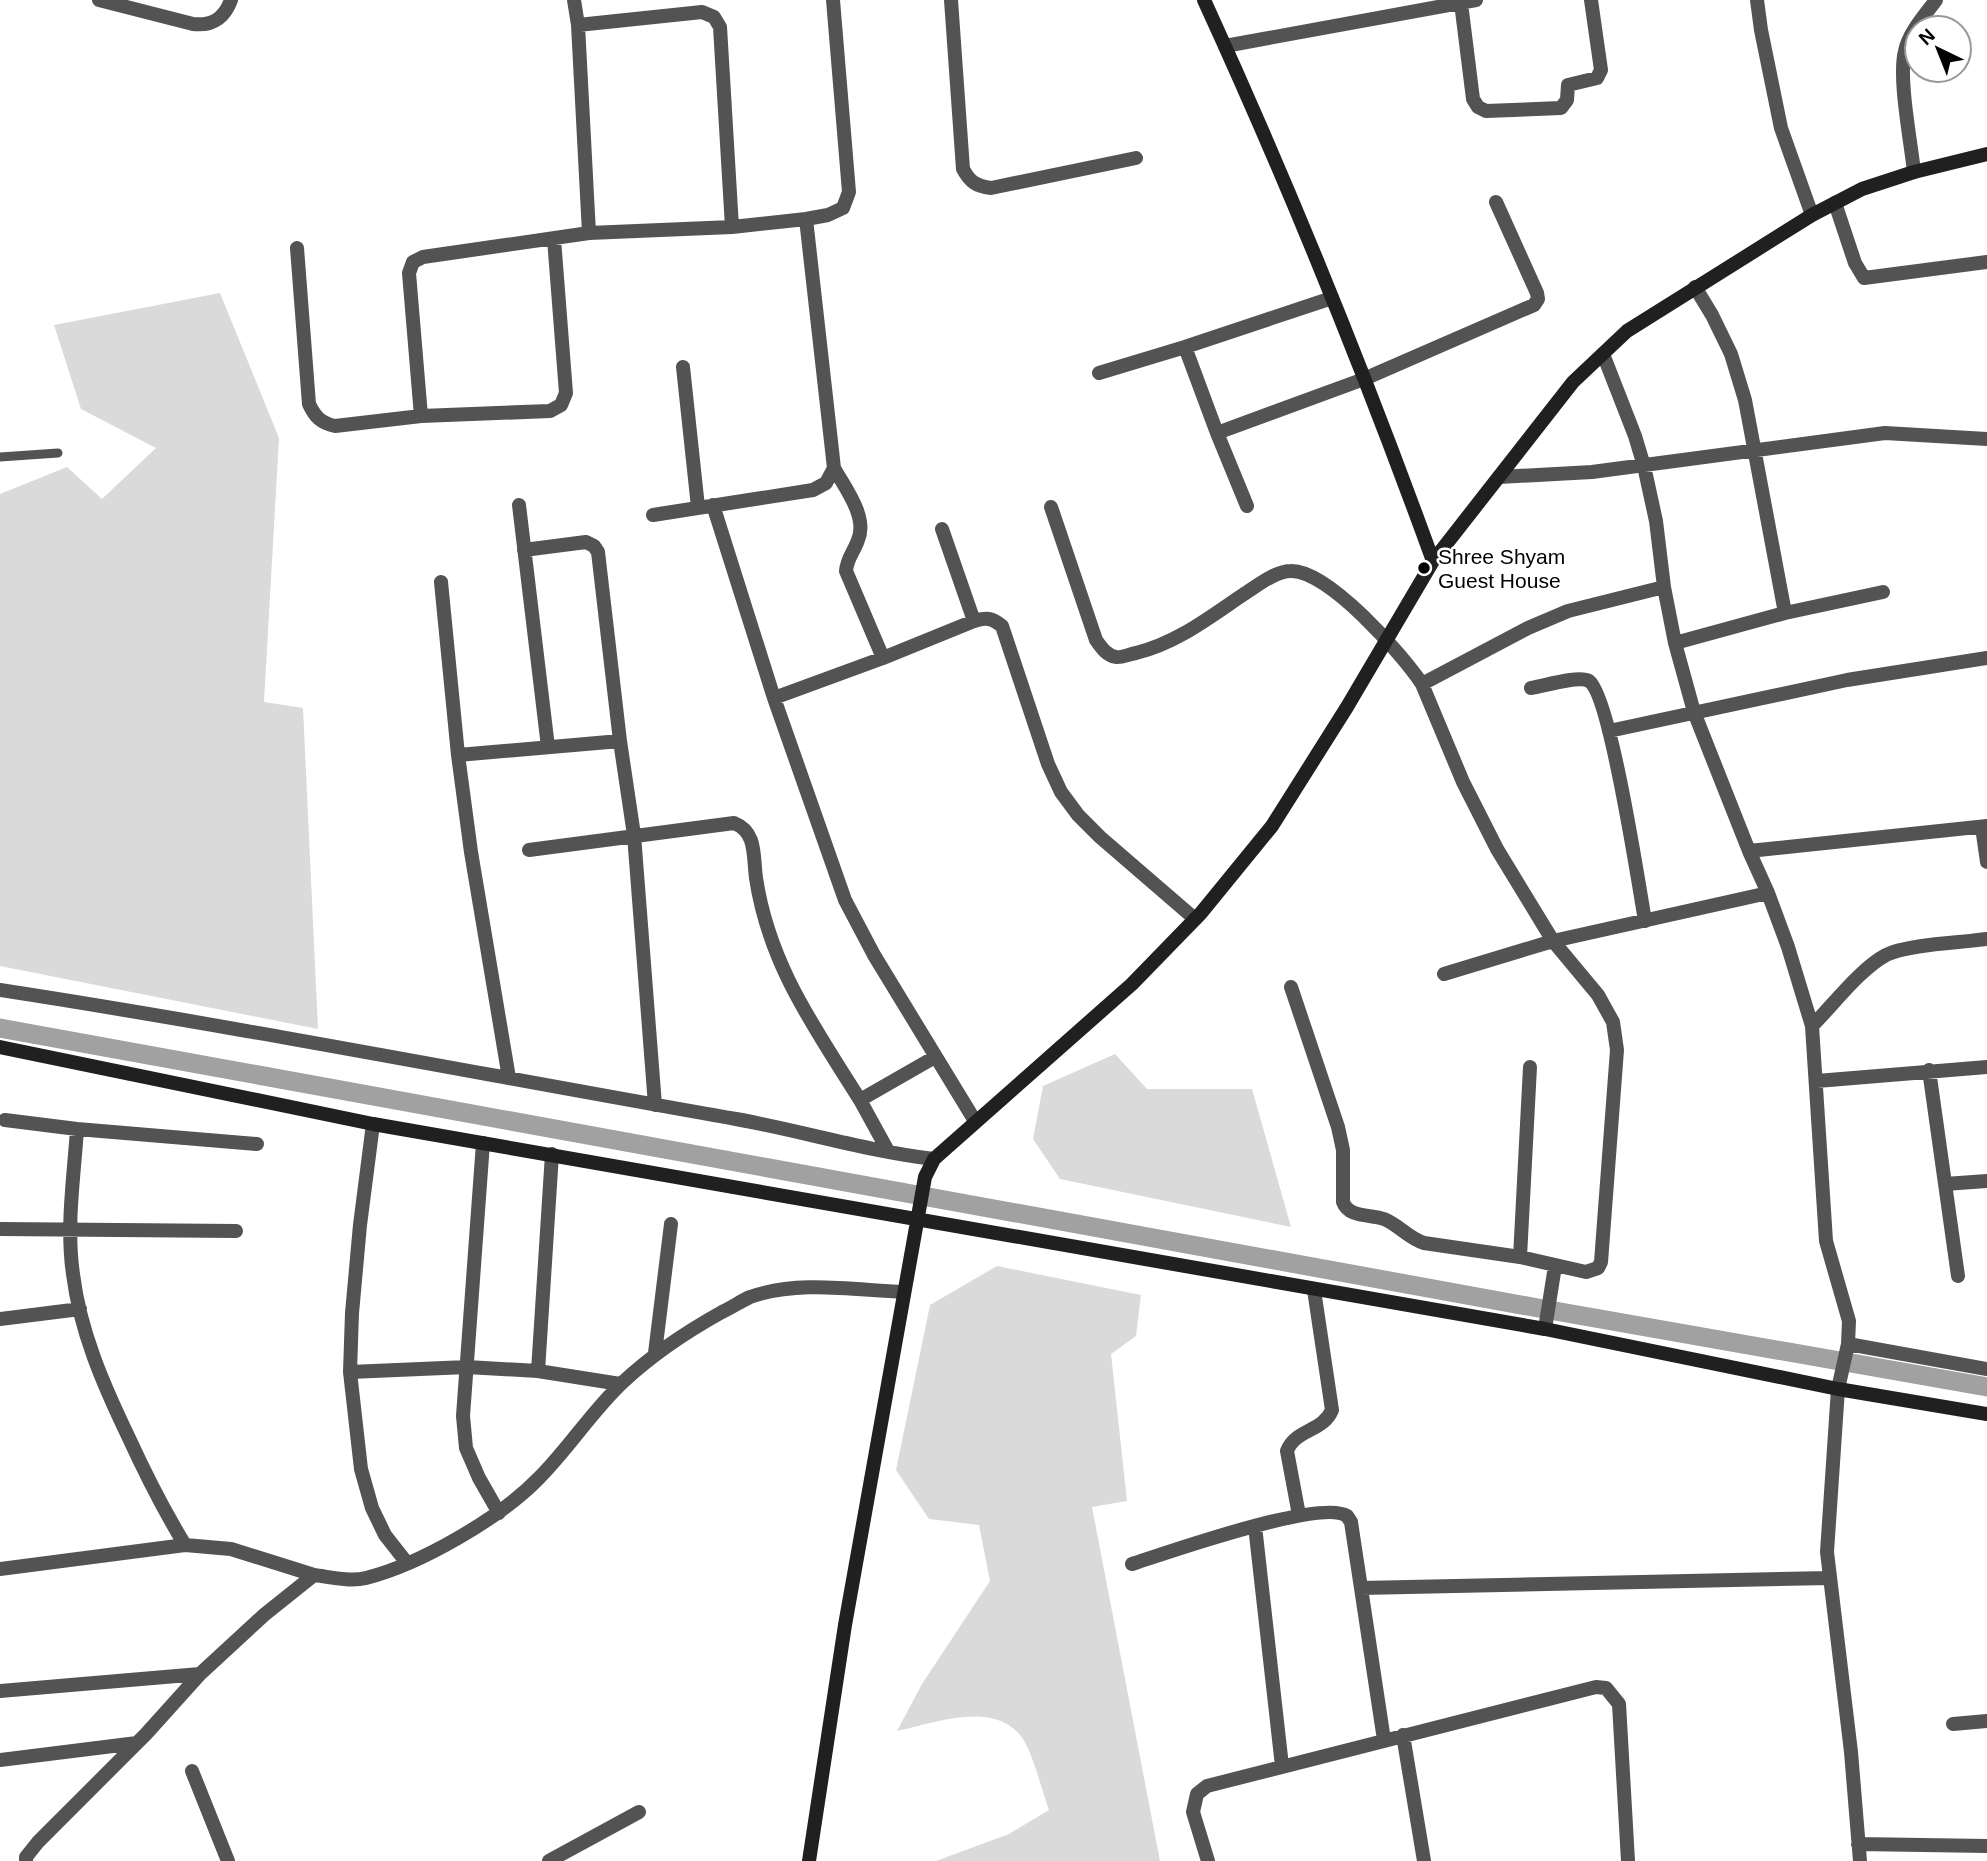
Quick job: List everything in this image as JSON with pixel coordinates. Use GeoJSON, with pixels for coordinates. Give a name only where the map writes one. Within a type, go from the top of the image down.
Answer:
{"type":"FeatureCollection","features":[{"type":"Feature","properties":{"kind":"street"},"geometry":{"type":"LineString","coordinates":[[99,0],[193,24],[207,25],[220,19],[231,0]]}},
{"type":"Feature","properties":{"kind":"street"},"geometry":{"type":"LineString","coordinates":[[575,0],[589,233]]}},
{"type":"Feature","properties":{"kind":"street"},"geometry":{"type":"LineString","coordinates":[[421,416],[409,273],[413,262],[423,257],[589,233],[732,227],[806,219],[828,215],[843,208],[849,192],[833,0]]}},
{"type":"Feature","properties":{"kind":"street"},"geometry":{"type":"LineString","coordinates":[[951,0],[964,169],[968,179],[978,187],[991,188],[1136,158]]}},
{"type":"Feature","properties":{"kind":"street"},"geometry":{"type":"LineString","coordinates":[[1204,0],[1332,298],[1433,561]]}},
{"type":"Feature","properties":{"kind":"street"},"geometry":{"type":"LineString","coordinates":[[1225,46],[1476,0]]}},
{"type":"Feature","properties":{"kind":"street"},"geometry":{"type":"LineString","coordinates":[[1461,3],[1473,99],[1478,107],[1486,111],[1561,108],[1567,100],[1568,85],[1597,78],[1601,70],[1591,0]]}},
{"type":"Feature","properties":{"kind":"street"},"geometry":{"type":"LineString","coordinates":[[1758,0],[1761,30],[1781,128],[1812,215]]}},
{"type":"Feature","properties":{"kind":"street"},"geometry":{"type":"LineString","coordinates":[[1914,172],[1903,80],[1905,51],[1920,20],[1936,0]]}},
{"type":"Feature","properties":{"kind":"street"},"geometry":{"type":"LineString","coordinates":[[578,25],[702,12],[714,17],[720,27],[732,227]]}},
{"type":"Feature","properties":{"kind":"street"},"geometry":{"type":"LineString","coordinates":[[809,1861],[845,1625],[917,1213],[925,1177],[934,1159],[1132,984],[1195,919],[1272,826],[1433,561],[1573,382],[1602,354],[1627,331],[1835,203],[1863,189],[1914,172],[1987,155]]}},
{"type":"Feature","properties":{"kind":"street"},"geometry":{"type":"LineString","coordinates":[[1217,433],[1364,379],[1534,305],[1538,299],[1537,293],[1496,202]]}},
{"type":"Feature","properties":{"kind":"street"},"geometry":{"type":"LineString","coordinates":[[1835,203],[1855,263],[1864,278],[1987,262]]}},
{"type":"Feature","properties":{"kind":"street"},"geometry":{"type":"LineString","coordinates":[[806,219],[834,468],[859,515],[861,530],[846,561],[846,571],[883,658]]}},
{"type":"Feature","properties":{"kind":"street"},"geometry":{"type":"LineString","coordinates":[[297,247],[309,404],[315,416],[325,424],[335,426],[421,416],[550,411],[561,405],[566,393],[554,239]]}},
{"type":"Feature","properties":{"kind":"street"},"geometry":{"type":"LineString","coordinates":[[1695,287],[1731,354],[1745,400],[1785,613]]}},
{"type":"Feature","properties":{"kind":"street"},"geometry":{"type":"LineString","coordinates":[[1099,373],[1332,298]]}},
{"type":"Feature","properties":{"kind":"street"},"geometry":{"type":"LineString","coordinates":[[1185,347],[1247,506]]}},
{"type":"Feature","properties":{"kind":"street"},"geometry":{"type":"LineString","coordinates":[[1602,354],[1635,436],[1644,466],[1656,521],[1664,587],[1675,643],[1694,712],[1768,893],[1812,1026],[1826,1241],[1849,1321],[1848,1344],[1839,1384],[1828,1522],[1830,1578],[1851,1752],[1860,1861]]}},
{"type":"Feature","properties":{"kind":"street"},"geometry":{"type":"LineString","coordinates":[[683,367],[698,507]]}},
{"type":"Feature","properties":{"kind":"street"},"geometry":{"type":"LineString","coordinates":[[1499,477],[1544,477],[1644,466],[1885,433],[1987,439]]}},
{"type":"Feature","properties":{"kind":"street"},"geometry":{"type":"LineString","coordinates":[[653,515],[813,490],[826,483],[834,468]]}},
{"type":"Feature","properties":{"kind":"street"},"geometry":{"type":"LineString","coordinates":[[519,505],[548,747]]}},
{"type":"Feature","properties":{"kind":"street"},"geometry":{"type":"LineString","coordinates":[[713,505],[774,698],[845,900],[874,955],[975,1121]]}},
{"type":"Feature","properties":{"kind":"street"},"geometry":{"type":"LineString","coordinates":[[1051,507],[1096,640],[1105,652],[1117,657],[1145,651],[1173,640],[1267,579],[1291,570],[1315,576],[1360,613],[1407,662],[1422,684],[1462,782],[1497,849],[1553,941],[1598,995],[1614,1022],[1617,1050],[1601,1262],[1598,1268],[1592,1272],[1520,1257],[1424,1243],[1413,1239],[1383,1219],[1352,1212],[1346,1208],[1343,1202],[1341,1139],[1291,987]]}},
{"type":"Feature","properties":{"kind":"street"},"geometry":{"type":"LineString","coordinates":[[942,529],[974,621]]}},
{"type":"Feature","properties":{"kind":"street"},"geometry":{"type":"LineString","coordinates":[[524,550],[586,542],[598,552],[634,835],[655,1105]]}},
{"type":"Feature","properties":{"kind":"street"},"geometry":{"type":"LineString","coordinates":[[441,582],[458,755],[471,852],[509,1079]]}},
{"type":"Feature","properties":{"kind":"street"},"geometry":{"type":"LineString","coordinates":[[1422,684],[1528,628],[1568,611],[1664,587]]}},
{"type":"Feature","properties":{"kind":"street"},"geometry":{"type":"LineString","coordinates":[[1675,643],[1785,613],[1883,592]]}},
{"type":"Feature","properties":{"kind":"street"},"geometry":{"type":"LineString","coordinates":[[774,698],[974,621],[985,618],[994,620],[1002,626],[1048,764],[1061,792],[1078,815],[1195,919]]}},
{"type":"Feature","properties":{"kind":"street"},"geometry":{"type":"LineString","coordinates":[[1609,731],[1847,680],[1987,658]]}},
{"type":"Feature","properties":{"kind":"street"},"geometry":{"type":"LineString","coordinates":[[1531,688],[1583,678],[1592,683],[1597,692],[1609,731],[1645,921]]}},
{"type":"Feature","properties":{"kind":"street"},"geometry":{"type":"LineString","coordinates":[[458,755],[620,741]]}},
{"type":"Feature","properties":{"kind":"street"},"geometry":{"type":"LineString","coordinates":[[530,850],[734,824],[744,827],[751,837],[768,934],[782,970],[888,1151]]}},
{"type":"Feature","properties":{"kind":"street"},"geometry":{"type":"LineString","coordinates":[[1749,851],[1984,826],[1987,862]]}},
{"type":"Feature","properties":{"kind":"street"},"geometry":{"type":"LineString","coordinates":[[1444,974],[1553,941],[1768,893]]}},
{"type":"Feature","properties":{"kind":"street"},"geometry":{"type":"LineString","coordinates":[[1812,1026],[1853,983],[1885,956],[1899,950],[1987,939]]}},
{"type":"Feature","properties":{"kind":"street"},"geometry":{"type":"LineString","coordinates":[[0,990],[150,1013],[781,1127],[934,1159]]}},
{"type":"Feature","properties":{"kind":"street"},"geometry":{"type":"LineString","coordinates":[[0,1047],[373,1124],[917,1213],[1314,1290],[1546,1322],[1987,1414]]}},
{"type":"Feature","properties":{"kind":"street"},"geometry":{"type":"LineString","coordinates":[[860,1100],[935,1057]]}},
{"type":"Feature","properties":{"kind":"street"},"geometry":{"type":"LineString","coordinates":[[1520,1257],[1530,1067]]}},
{"type":"Feature","properties":{"kind":"street"},"geometry":{"type":"LineString","coordinates":[[1817,1081],[1987,1067]]}},
{"type":"Feature","properties":{"kind":"street"},"geometry":{"type":"LineString","coordinates":[[1929,1070],[1958,1276]]}},
{"type":"Feature","properties":{"kind":"street"},"geometry":{"type":"LineString","coordinates":[[5,1120],[76,1129],[257,1143]]}},
{"type":"Feature","properties":{"kind":"street"},"geometry":{"type":"LineString","coordinates":[[373,1124],[359,1238],[350,1372],[361,1469],[372,1508],[386,1535],[407,1563]]}},
{"type":"Feature","properties":{"kind":"street"},"geometry":{"type":"LineString","coordinates":[[76,1129],[71,1231],[72,1273],[80,1309],[98,1374],[159,1503],[185,1545]]}},
{"type":"Feature","properties":{"kind":"street"},"geometry":{"type":"LineString","coordinates":[[483,1143],[463,1416],[466,1448],[499,1513]]}},
{"type":"Feature","properties":{"kind":"street"},"geometry":{"type":"LineString","coordinates":[[538,1371],[552,1154]]}},
{"type":"Feature","properties":{"kind":"street"},"geometry":{"type":"LineString","coordinates":[[1944,1184],[1987,1181]]}},
{"type":"Feature","properties":{"kind":"street"},"geometry":{"type":"LineString","coordinates":[[655,1353],[671,1224]]}},
{"type":"Feature","properties":{"kind":"street"},"geometry":{"type":"LineString","coordinates":[[0,1229],[236,1231]]}},
{"type":"Feature","properties":{"kind":"street"},"geometry":{"type":"LineString","coordinates":[[1546,1322],[1555,1266]]}},
{"type":"Feature","properties":{"kind":"street"},"geometry":{"type":"LineString","coordinates":[[0,1569],[185,1545],[231,1549],[314,1575],[364,1579],[407,1563],[499,1513],[541,1477],[576,1432],[620,1384],[655,1353],[750,1297],[817,1288],[903,1292]]}},
{"type":"Feature","properties":{"kind":"street"},"geometry":{"type":"LineString","coordinates":[[1299,1516],[1287,1451],[1290,1442],[1300,1434],[1324,1423],[1332,1410],[1314,1290]]}},
{"type":"Feature","properties":{"kind":"street"},"geometry":{"type":"LineString","coordinates":[[0,1319],[80,1309]]}},
{"type":"Feature","properties":{"kind":"street"},"geometry":{"type":"LineString","coordinates":[[1848,1344],[1987,1369]]}},
{"type":"Feature","properties":{"kind":"street"},"geometry":{"type":"LineString","coordinates":[[350,1372],[467,1367],[538,1371],[620,1384]]}},
{"type":"Feature","properties":{"kind":"street"},"geometry":{"type":"LineString","coordinates":[[1132,1564],[1255,1526],[1299,1516],[1336,1512],[1348,1516],[1384,1740]]}},
{"type":"Feature","properties":{"kind":"street"},"geometry":{"type":"LineString","coordinates":[[1255,1526],[1282,1766]]}},
{"type":"Feature","properties":{"kind":"street"},"geometry":{"type":"LineString","coordinates":[[26,1861],[26,1857],[38,1842],[137,1743],[200,1674],[264,1615],[314,1575]]}},
{"type":"Feature","properties":{"kind":"street"},"geometry":{"type":"LineString","coordinates":[[1361,1588],[1830,1578]]}},
{"type":"Feature","properties":{"kind":"street"},"geometry":{"type":"LineString","coordinates":[[0,1691],[200,1674]]}},
{"type":"Feature","properties":{"kind":"street"},"geometry":{"type":"LineString","coordinates":[[1208,1861],[1193,1812],[1193,1802],[1197,1794],[1207,1786],[1596,1687],[1606,1688],[1619,1704],[1628,1861]]}},
{"type":"Feature","properties":{"kind":"street"},"geometry":{"type":"LineString","coordinates":[[1953,1724],[1987,1721]]}},
{"type":"Feature","properties":{"kind":"street"},"geometry":{"type":"LineString","coordinates":[[1403,1735],[1424,1861]]}},
{"type":"Feature","properties":{"kind":"street"},"geometry":{"type":"LineString","coordinates":[[0,1760],[137,1743]]}},
{"type":"Feature","properties":{"kind":"street"},"geometry":{"type":"LineString","coordinates":[[192,1770],[225,1859]]}},
{"type":"Feature","properties":{"kind":"street"},"geometry":{"type":"LineString","coordinates":[[549,1861],[639,1812]]}},
{"type":"Feature","properties":{"kind":"street"},"geometry":{"type":"LineString","coordinates":[[1858,1844],[1987,1846]]}},
{"type":"Feature","properties":{"kind":"lane"},"geometry":{"type":"LineString","coordinates":[[0,457],[58,453]]}},
{"type":"Feature","properties":{"kind":"shaded area"},"geometry":{"type":"Polygon","coordinates":[[[220,293],[279,438],[264,702],[303,708],[318,1029],[0,966],[0,494],[67,467],[102,499],[156,448],[81,409],[54,325],[220,293]]]}},
{"type":"Feature","properties":{"kind":"shaded area"},"geometry":{"type":"Polygon","coordinates":[[[1115,1054],[1147,1089],[1252,1089],[1291,1227],[1060,1179],[1033,1139],[1043,1086],[1115,1054]]]}},
{"type":"Feature","properties":{"kind":"shaded area"},"geometry":{"type":"Polygon","coordinates":[[[997,1266],[1141,1295],[1136,1336],[1111,1354],[1127,1501],[1092,1507],[1160,1861],[936,1861],[1009,1834],[1049,1810],[1027,1746],[1011,1727],[997,1720],[964,1717],[897,1731],[922,1684],[990,1581],[979,1525],[929,1519],[896,1470],[930,1305],[997,1266]]]}},
{"type":"Feature","properties":{"kind":"waterway"},"geometry":{"type":"LineString","coordinates":[[0,1028],[1987,1387]]}},
{"type":"Feature","properties":{"kind":"place","name":"Shree Shyam Guest House"},"geometry":{"type":"Point","coordinates":[1424,568]}}]}
